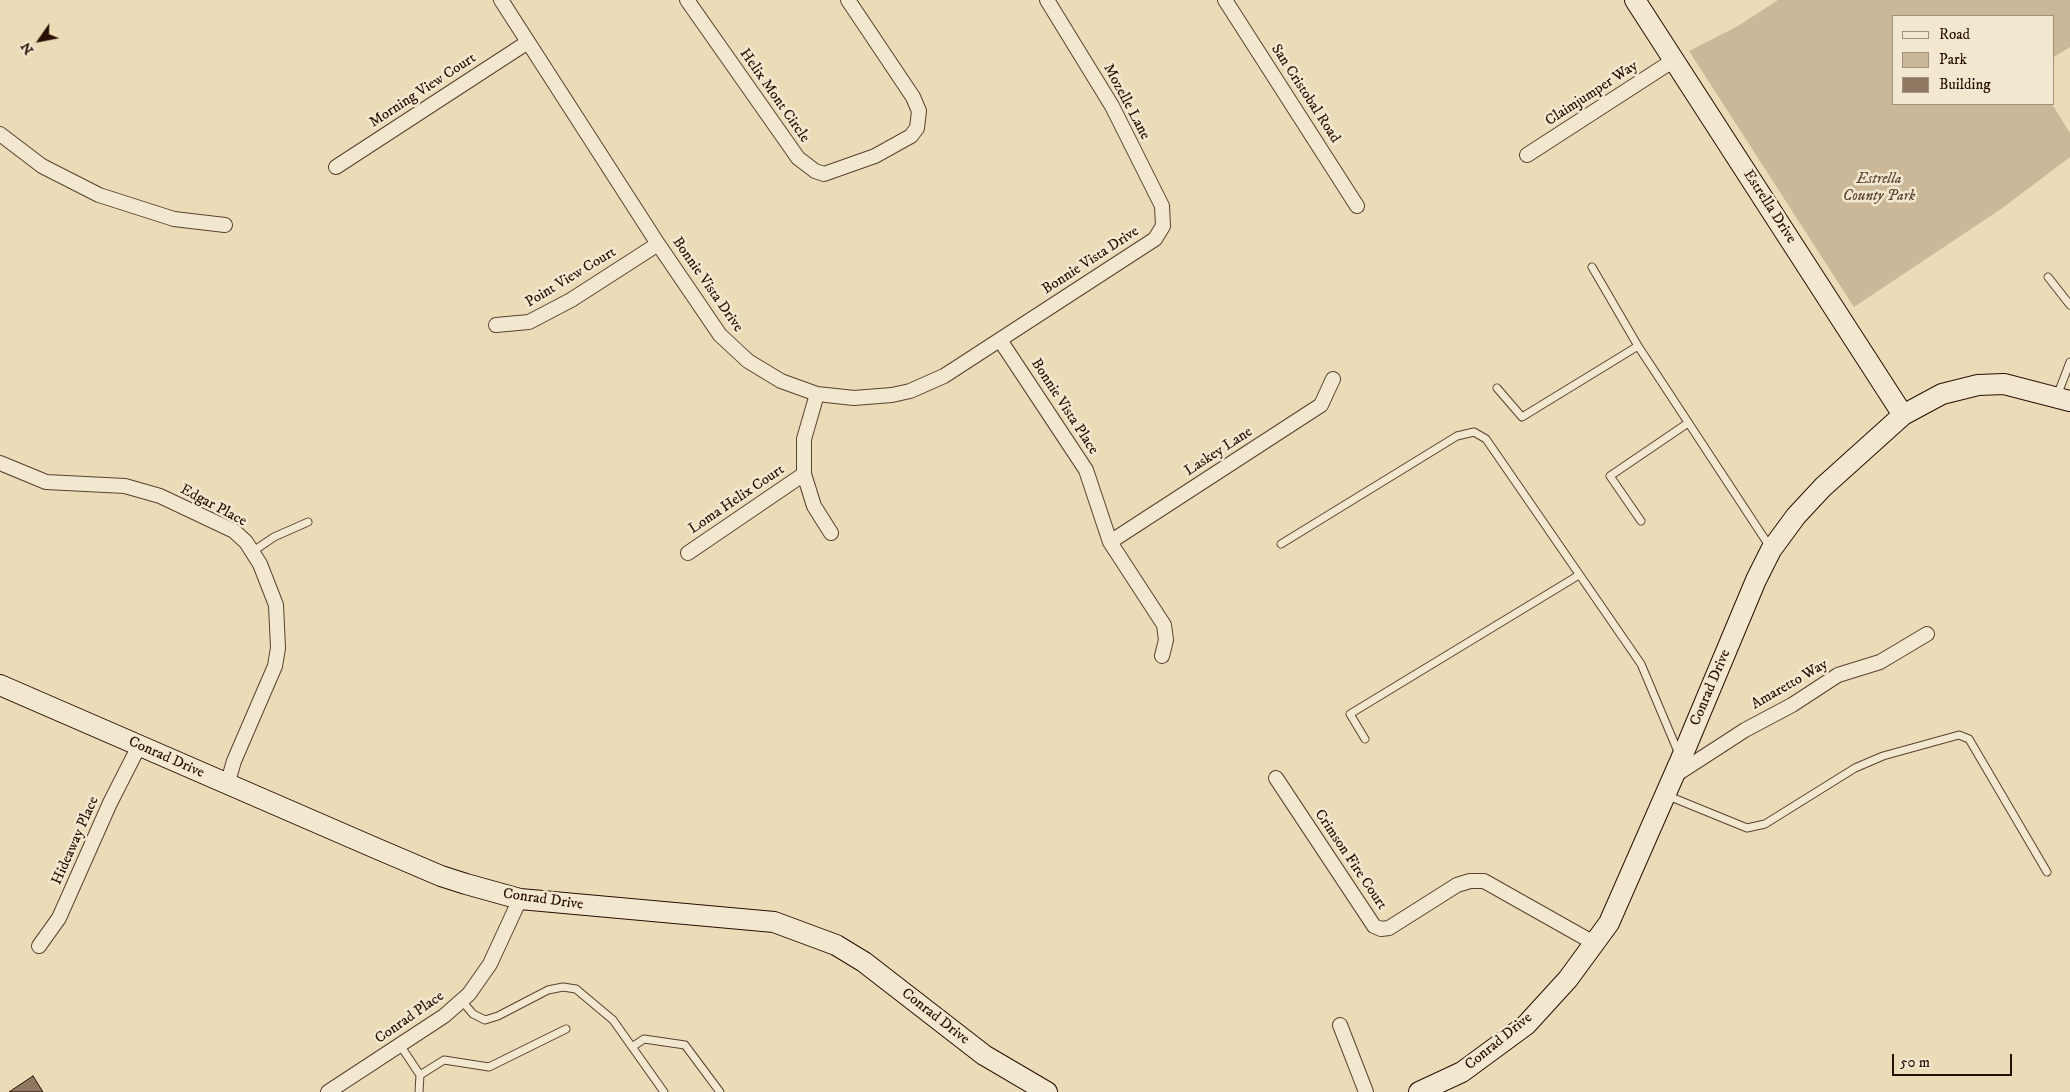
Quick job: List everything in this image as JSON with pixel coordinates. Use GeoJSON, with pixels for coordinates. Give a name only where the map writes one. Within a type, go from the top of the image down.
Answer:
{"type":"FeatureCollection","features":[{"type":"Feature","properties":{"kind":"street","name":"Bonnie Vista Drive"},"geometry":{"type":"LineString","coordinates":[[502,0],[658,244],[709,319],[734,349],[773,377],[817,394],[854,398],[892,395],[910,391],[944,376],[1155,239],[1163,226]]}},
{"type":"Feature","properties":{"kind":"street","name":"Helix Mont Circle"},"geometry":{"type":"LineString","coordinates":[[687,0],[798,158],[815,171],[824,174],[875,156],[911,136],[917,128],[919,111],[913,97],[848,0]]}},
{"type":"Feature","properties":{"kind":"street","name":"Mozelle Lane"},"geometry":{"type":"LineString","coordinates":[[1047,0],[1112,106],[1162,206],[1163,226]]}},
{"type":"Feature","properties":{"kind":"street","name":"San Cristobal Road"},"geometry":{"type":"LineString","coordinates":[[1225,0],[1357,206]]}},
{"type":"Feature","properties":{"kind":"street","name":"Estrella Drive"},"geometry":{"type":"LineString","coordinates":[[1635,0],[1903,415]]}},
{"type":"Feature","properties":{"kind":"street","name":"Morning View Court"},"geometry":{"type":"LineString","coordinates":[[336,167],[528,42]]}},
{"type":"Feature","properties":{"kind":"street","name":"Claimjumper Way"},"geometry":{"type":"LineString","coordinates":[[1527,155],[1674,60]]}},
{"type":"Feature","properties":{"kind":"street"},"geometry":{"type":"LineString","coordinates":[[0,134],[42,166],[99,195],[174,219],[225,225]]}},
{"type":"Feature","properties":{"kind":"street","name":"Point View Court"},"geometry":{"type":"LineString","coordinates":[[496,325],[529,322],[571,300],[658,244]]}},
{"type":"Feature","properties":{"kind":"street","name":"Bonnie Vista Place"},"geometry":{"type":"LineString","coordinates":[[1000,340],[1086,470],[1110,542],[1164,625],[1166,640],[1162,656]]}},
{"type":"Feature","properties":{"kind":"street","name":"Laskey Lane"},"geometry":{"type":"LineString","coordinates":[[1110,542],[1321,405],[1333,380]]}},
{"type":"Feature","properties":{"kind":"street","name":"Conrad Drive"},"geometry":{"type":"LineString","coordinates":[[1419,1092],[1462,1072],[1526,1025],[1568,979],[1609,924],[1678,768],[1756,580],[1771,550],[1796,516],[1822,487],[1903,415],[1942,394],[1978,385],[2004,384],[2064,399]]}},
{"type":"Feature","properties":{"kind":"street"},"geometry":{"type":"LineString","coordinates":[[817,394],[804,439],[804,474],[814,506],[831,534]]}},
{"type":"Feature","properties":{"kind":"street","name":"Edgar Place"},"geometry":{"type":"LineString","coordinates":[[0,463],[46,482],[125,486],[160,496],[234,532],[246,542],[260,564],[276,604],[278,648],[275,666],[234,761],[227,785]]}},
{"type":"Feature","properties":{"kind":"street","name":"Loma Helix Court"},"geometry":{"type":"LineString","coordinates":[[688,553],[804,474]]}},
{"type":"Feature","properties":{"kind":"street","name":"Amaretto Way"},"geometry":{"type":"LineString","coordinates":[[1678,768],[1792,705],[1838,675],[1880,662],[1927,634]]}},
{"type":"Feature","properties":{"kind":"street","name":"Conrad Drive"},"geometry":{"type":"LineString","coordinates":[[0,686],[441,876],[520,899],[774,922],[836,945],[864,962],[984,1055],[1048,1092]]}},
{"type":"Feature","properties":{"kind":"street","name":"Hideaway Place"},"geometry":{"type":"LineString","coordinates":[[39,946],[59,918],[110,803],[139,746]]}},
{"type":"Feature","properties":{"kind":"street","name":"Crimson Fire Court"},"geometry":{"type":"LineString","coordinates":[[1276,778],[1374,926],[1381,930],[1389,928],[1457,885],[1470,881],[1484,881],[1594,943]]}},
{"type":"Feature","properties":{"kind":"street","name":"Conrad Place"},"geometry":{"type":"LineString","coordinates":[[328,1092],[444,1016],[462,1001],[490,964],[520,899]]}},
{"type":"Feature","properties":{"kind":"street"},"geometry":{"type":"LineString","coordinates":[[1340,1025],[1366,1092]]}},
{"type":"Feature","properties":{"kind":"lane"},"geometry":{"type":"LineString","coordinates":[[1592,267],[1638,346],[1771,550]]}},
{"type":"Feature","properties":{"kind":"lane"},"geometry":{"type":"LineString","coordinates":[[2048,277],[2070,305]]}},
{"type":"Feature","properties":{"kind":"lane"},"geometry":{"type":"LineString","coordinates":[[1498,388],[1522,417],[1638,346]]}},
{"type":"Feature","properties":{"kind":"lane"},"geometry":{"type":"LineString","coordinates":[[2064,399],[2070,362]]}},
{"type":"Feature","properties":{"kind":"lane"},"geometry":{"type":"LineString","coordinates":[[1641,521],[1610,476],[1688,424]]}},
{"type":"Feature","properties":{"kind":"lane"},"geometry":{"type":"LineString","coordinates":[[1281,544],[1457,436],[1474,432],[1486,438],[1641,664],[1678,768]]}},
{"type":"Feature","properties":{"kind":"lane"},"geometry":{"type":"LineString","coordinates":[[252,552],[274,537],[308,522]]}},
{"type":"Feature","properties":{"kind":"lane"},"geometry":{"type":"LineString","coordinates":[[1365,739],[1350,714],[1579,575]]}},
{"type":"Feature","properties":{"kind":"lane"},"geometry":{"type":"LineString","coordinates":[[1666,795],[1747,828],[1765,824],[1855,768],[1883,756],[1959,735],[1969,739],[2047,872]]}},
{"type":"Feature","properties":{"kind":"lane"},"geometry":{"type":"LineString","coordinates":[[462,1001],[473,1014],[485,1020],[498,1016],[548,990],[569,987],[586,996],[613,1020],[664,1092]]}},
{"type":"Feature","properties":{"kind":"lane"},"geometry":{"type":"LineString","coordinates":[[420,1075],[444,1060],[489,1067],[566,1029]]}},
{"type":"Feature","properties":{"kind":"lane"},"geometry":{"type":"LineString","coordinates":[[632,1047],[644,1039],[685,1045],[720,1092]]}},
{"type":"Feature","properties":{"kind":"lane"},"geometry":{"type":"LineString","coordinates":[[400,1045],[420,1075],[419,1092]]}},
{"type":"Feature","properties":{"kind":"green space","name":"Estrella County Park"},"geometry":{"type":"Polygon","coordinates":[[[1778,0],[2070,0],[2070,47],[2055,56],[2055,15],[1892,15],[1892,105],[2053,105],[2070,133],[2070,157],[2001,209],[1854,307],[1689,51],[1738,26],[1778,0]]]}},
{"type":"Feature","properties":{"kind":"building"},"geometry":{"type":"Polygon","coordinates":[[[33,1076],[43,1092],[9,1092],[33,1076]]]}}]}
